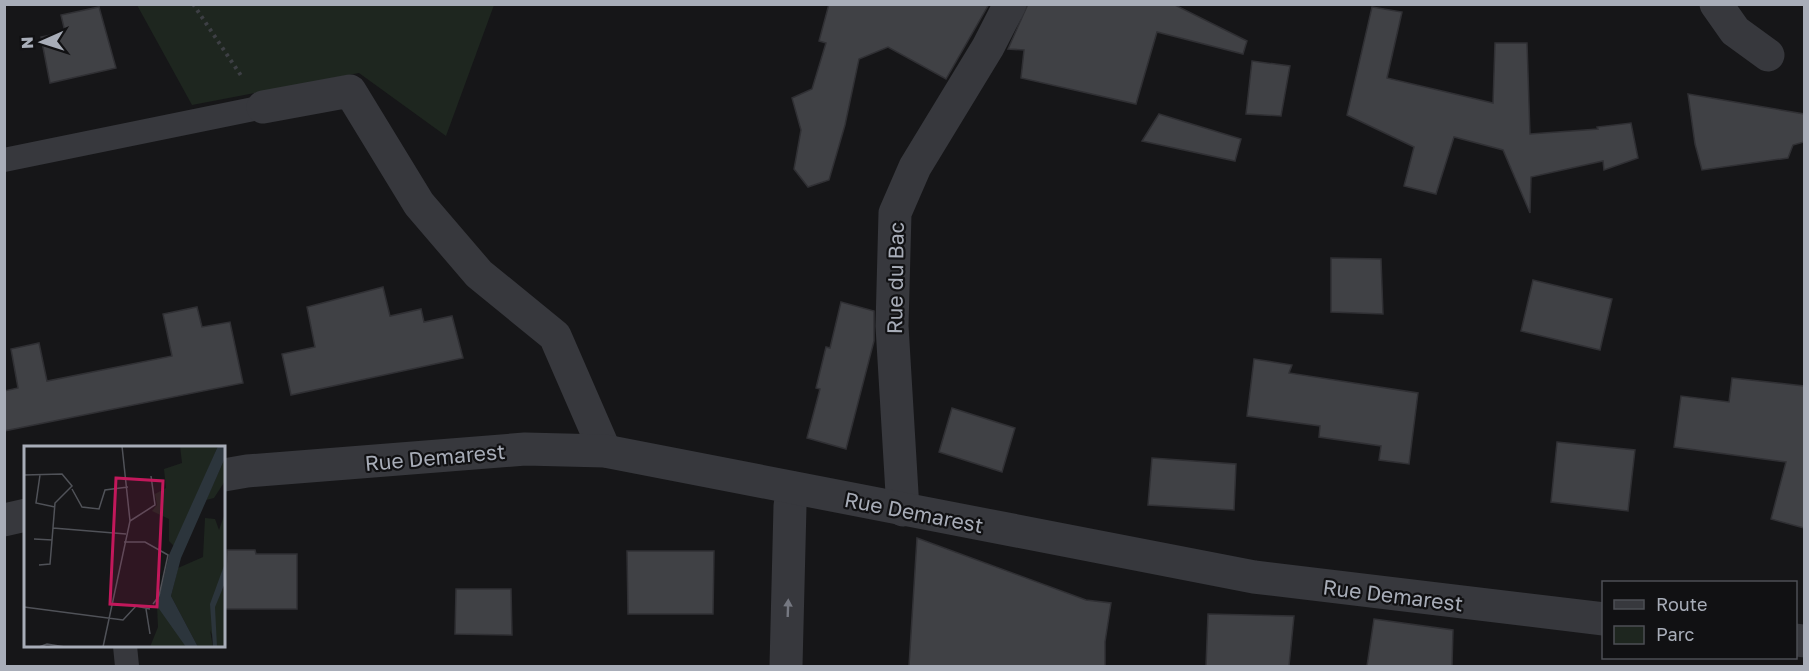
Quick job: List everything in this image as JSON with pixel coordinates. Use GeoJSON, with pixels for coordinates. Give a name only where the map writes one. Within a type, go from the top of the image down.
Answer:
{"type":"FeatureCollection","features":[{"type":"Feature","properties":{"kind":"street","name":"Rue du Bac"},"geometry":{"type":"LineString","coordinates":[[903,510],[892,326],[895,213],[915,167],[988,47],[1010,4]]}},
{"type":"Feature","properties":{"kind":"street"},"geometry":{"type":"LineString","coordinates":[[1716,4],[1735,31],[1768,55]]}},
{"type":"Feature","properties":{"kind":"street"},"geometry":{"type":"LineString","coordinates":[[263,108],[350,91],[419,204],[479,274],[555,336],[605,451]]}},
{"type":"Feature","properties":{"kind":"street","name":"Rue Demarest"},"geometry":{"type":"LineString","coordinates":[[225,475],[247,471],[525,449],[605,451],[1254,577],[1602,620]]}},
{"type":"Feature","properties":{"kind":"street"},"geometry":{"type":"LineString","coordinates":[[786,666],[790,506],[793,488]]}},
{"type":"Feature","properties":{"kind":"street"},"geometry":{"type":"LineString","coordinates":[[4,520],[24,515]]}},
{"type":"Feature","properties":{"kind":"lane"},"geometry":{"type":"LineString","coordinates":[[4,160],[263,108]]}},
{"type":"Feature","properties":{"kind":"lane"},"geometry":{"type":"LineString","coordinates":[[125,647],[127,666]]}},
{"type":"Feature","properties":{"kind":"path"},"geometry":{"type":"LineString","coordinates":[[193,4],[263,108]]}},
{"type":"Feature","properties":{"kind":"green space"},"geometry":{"type":"Polygon","coordinates":[[[137,5],[494,5],[446,136],[359,73],[192,105],[137,5]]]}},
{"type":"Feature","properties":{"kind":"building"},"geometry":{"type":"Polygon","coordinates":[[[829,4],[989,4],[946,79],[888,47],[859,59],[845,125],[829,180],[808,187],[794,169],[801,130],[792,98],[812,89],[826,43],[819,41],[829,4]]]}},
{"type":"Feature","properties":{"kind":"building"},"geometry":{"type":"Polygon","coordinates":[[[1028,4],[1173,4],[1247,41],[1243,54],[1157,32],[1136,104],[1021,78],[1024,50],[1008,49],[1028,4]]]}},
{"type":"Feature","properties":{"kind":"building"},"geometry":{"type":"Polygon","coordinates":[[[99,7],[116,68],[50,83],[41,37],[65,32],[61,15],[99,7]]]}},
{"type":"Feature","properties":{"kind":"building"},"geometry":{"type":"Polygon","coordinates":[[[1372,7],[1402,12],[1387,78],[1493,103],[1495,43],[1527,43],[1530,134],[1598,129],[1597,127],[1631,123],[1638,158],[1604,170],[1603,161],[1531,177],[1530,213],[1503,150],[1454,137],[1436,194],[1404,186],[1414,147],[1347,115],[1372,7]]]}},
{"type":"Feature","properties":{"kind":"building"},"geometry":{"type":"Polygon","coordinates":[[[1252,61],[1290,66],[1281,116],[1246,114],[1252,61]]]}},
{"type":"Feature","properties":{"kind":"building"},"geometry":{"type":"Polygon","coordinates":[[[1688,94],[1804,114],[1804,142],[1793,145],[1788,158],[1702,170],[1695,144],[1688,94]]]}},
{"type":"Feature","properties":{"kind":"building"},"geometry":{"type":"Polygon","coordinates":[[[1159,114],[1241,139],[1235,161],[1142,141],[1159,114]]]}},
{"type":"Feature","properties":{"kind":"building"},"geometry":{"type":"Polygon","coordinates":[[[1331,258],[1381,259],[1383,314],[1331,312],[1331,258]]]}},
{"type":"Feature","properties":{"kind":"building"},"geometry":{"type":"Polygon","coordinates":[[[1533,280],[1612,299],[1600,350],[1521,331],[1533,280]]]}},
{"type":"Feature","properties":{"kind":"building"},"geometry":{"type":"Polygon","coordinates":[[[383,287],[390,316],[421,309],[424,322],[452,316],[463,358],[291,395],[282,354],[315,347],[307,307],[383,287]]]}},
{"type":"Feature","properties":{"kind":"building"},"geometry":{"type":"Polygon","coordinates":[[[841,302],[874,311],[874,341],[846,449],[807,438],[820,389],[816,388],[826,347],[830,348],[841,302]]]}},
{"type":"Feature","properties":{"kind":"building"},"geometry":{"type":"Polygon","coordinates":[[[197,307],[202,327],[230,322],[243,383],[4,431],[4,391],[18,388],[11,349],[39,343],[47,381],[172,356],[163,314],[197,307]]]}},
{"type":"Feature","properties":{"kind":"building"},"geometry":{"type":"Polygon","coordinates":[[[1254,359],[1292,365],[1289,373],[1418,393],[1409,464],[1379,460],[1381,446],[1319,437],[1320,426],[1247,416],[1254,359]]]}},
{"type":"Feature","properties":{"kind":"building"},"geometry":{"type":"Polygon","coordinates":[[[1732,378],[1804,386],[1804,528],[1771,519],[1786,462],[1674,447],[1681,396],[1729,402],[1732,378]]]}},
{"type":"Feature","properties":{"kind":"building"},"geometry":{"type":"Polygon","coordinates":[[[952,408],[1015,428],[1002,472],[939,452],[952,408]]]}},
{"type":"Feature","properties":{"kind":"building"},"geometry":{"type":"Polygon","coordinates":[[[1557,442],[1635,450],[1628,511],[1551,502],[1557,442]]]}},
{"type":"Feature","properties":{"kind":"building"},"geometry":{"type":"Polygon","coordinates":[[[1152,458],[1236,464],[1234,510],[1148,505],[1152,458]]]}},
{"type":"Feature","properties":{"kind":"building"},"geometry":{"type":"Polygon","coordinates":[[[917,538],[1086,600],[1111,603],[1105,642],[1105,666],[909,666],[917,538]]]}},
{"type":"Feature","properties":{"kind":"building"},"geometry":{"type":"Polygon","coordinates":[[[227,550],[255,550],[256,554],[297,554],[297,609],[225,609],[227,550]]]}},
{"type":"Feature","properties":{"kind":"building"},"geometry":{"type":"Polygon","coordinates":[[[627,551],[714,551],[713,614],[628,614],[627,551]]]}},
{"type":"Feature","properties":{"kind":"building"},"geometry":{"type":"Polygon","coordinates":[[[456,589],[511,589],[512,635],[455,634],[456,589]]]}},
{"type":"Feature","properties":{"kind":"building"},"geometry":{"type":"Polygon","coordinates":[[[1208,614],[1294,616],[1289,666],[1206,666],[1208,614]]]}},
{"type":"Feature","properties":{"kind":"building"},"geometry":{"type":"Polygon","coordinates":[[[1374,619],[1453,630],[1452,666],[1367,666],[1374,619]]]}}]}
